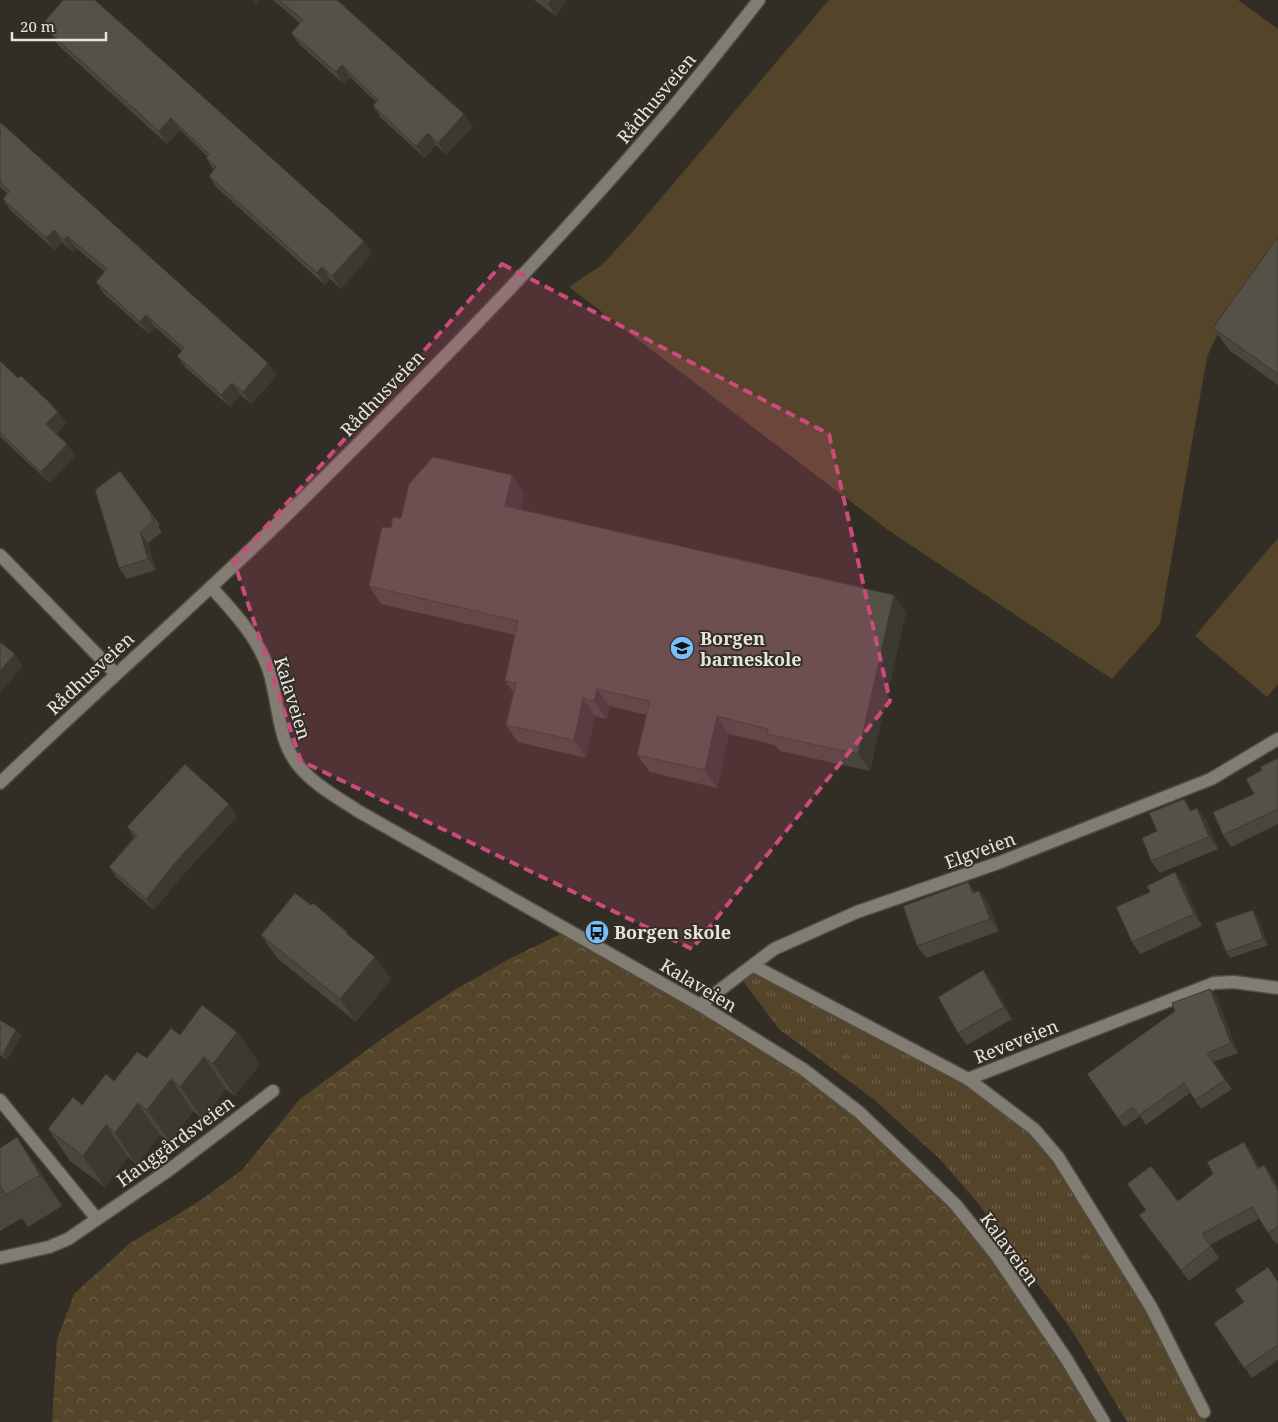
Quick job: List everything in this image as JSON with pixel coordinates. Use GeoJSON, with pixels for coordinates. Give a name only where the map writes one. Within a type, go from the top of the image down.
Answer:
{"type":"FeatureCollection","features":[{"type":"Feature","properties":{"kind":"street","name":"Rådhusveien"},"geometry":{"type":"LineString","coordinates":[[0,783],[115,673],[212,587],[312,490],[576,218],[657,126],[759,0]]}},
{"type":"Feature","properties":{"kind":"street"},"geometry":{"type":"LineString","coordinates":[[0,555],[115,673]]}},
{"type":"Feature","properties":{"kind":"street","name":"Kalaveien"},"geometry":{"type":"LineString","coordinates":[[212,587],[238,617],[257,645],[269,669],[282,734],[297,764],[315,782],[358,811],[700,1005],[802,1069],[859,1112],[955,1204],[996,1255],[1067,1360],[1104,1422]]}},
{"type":"Feature","properties":{"kind":"street","name":"Elgveien"},"geometry":{"type":"LineString","coordinates":[[700,1005],[774,949],[857,912],[998,863],[1211,779],[1278,739]]}},
{"type":"Feature","properties":{"kind":"street","name":"Reveveien"},"geometry":{"type":"LineString","coordinates":[[754,966],[968,1079],[1214,983],[1234,982],[1278,988]]}},
{"type":"Feature","properties":{"kind":"street"},"geometry":{"type":"LineString","coordinates":[[968,1079],[1034,1129],[1058,1157],[1151,1307],[1204,1412]]}},
{"type":"Feature","properties":{"kind":"street","name":"Hauggårdsveien"},"geometry":{"type":"LineString","coordinates":[[0,1258],[49,1248],[68,1239],[169,1170],[273,1091]]}},
{"type":"Feature","properties":{"kind":"street"},"geometry":{"type":"LineString","coordinates":[[0,1100],[97,1219]]}},
{"type":"Feature","properties":{"kind":"highlighted area"},"geometry":{"type":"Polygon","coordinates":[[[502,264],[829,434],[890,701],[692,949],[301,761],[234,562],[502,264]]]}},
{"type":"Feature","properties":{"kind":"green space"},"geometry":{"type":"Polygon","coordinates":[[[829,0],[1238,0],[1278,29],[1278,251],[1215,339],[1207,357],[1160,624],[1112,679],[888,530],[569,287],[603,264],[634,230],[829,0]]]}},
{"type":"Feature","properties":{"kind":"green space"},"geometry":{"type":"Polygon","coordinates":[[[1278,538],[1278,684],[1267,697],[1195,636],[1278,538]]]}},
{"type":"Feature","properties":{"kind":"green space"},"geometry":{"type":"Polygon","coordinates":[[[569,930],[803,1069],[955,1204],[1104,1422],[52,1422],[57,1340],[74,1294],[129,1244],[201,1200],[242,1170],[300,1099],[390,1033],[453,991],[511,958],[569,930]]]}},
{"type":"Feature","properties":{"kind":"green space"},"geometry":{"type":"Polygon","coordinates":[[[754,966],[968,1079],[1034,1129],[1090,1207],[1204,1412],[1206,1422],[1127,1422],[1071,1329],[977,1202],[939,1158],[872,1098],[779,1029],[740,977],[754,966]]]}},
{"type":"Feature","properties":{"kind":"building"},"geometry":{"type":"Polygon","coordinates":[[[63,0],[95,0],[364,241],[332,276],[322,267],[317,273],[209,176],[216,167],[206,158],[209,154],[171,118],[159,131],[51,34],[55,30],[45,21],[63,0]]]}},
{"type":"Feature","properties":{"kind":"building"},"geometry":{"type":"Polygon","coordinates":[[[279,0],[337,0],[464,114],[438,143],[428,133],[416,146],[373,106],[378,100],[342,65],[336,72],[291,33],[303,20],[279,0]]]}},
{"type":"Feature","properties":{"kind":"building"},"geometry":{"type":"Polygon","coordinates":[[[543,0],[551,0],[548,4],[543,0]]]}},
{"type":"Feature","properties":{"kind":"building"},"geometry":{"type":"Polygon","coordinates":[[[0,122],[268,363],[243,392],[232,383],[221,395],[177,356],[184,348],[146,315],[140,322],[96,282],[107,269],[67,236],[64,240],[54,230],[46,238],[3,199],[10,191],[0,182],[0,122]]]}},
{"type":"Feature","properties":{"kind":"building"},"geometry":{"type":"Polygon","coordinates":[[[1278,237],[1278,374],[1213,328],[1278,237]]]}},
{"type":"Feature","properties":{"kind":"building"},"geometry":{"type":"Polygon","coordinates":[[[0,361],[18,378],[21,376],[58,412],[46,424],[67,444],[41,472],[0,433],[0,361]]]}},
{"type":"Feature","properties":{"kind":"building","name":"Borgen barneskole"},"geometry":{"type":"Polygon","coordinates":[[[433,457],[512,475],[505,506],[894,595],[858,754],[767,734],[768,729],[717,716],[705,770],[637,755],[650,701],[597,689],[594,701],[583,698],[574,740],[506,725],[516,683],[505,681],[518,621],[369,586],[382,527],[391,528],[393,517],[401,518],[409,484],[433,457]]]}},
{"type":"Feature","properties":{"kind":"building"},"geometry":{"type":"Polygon","coordinates":[[[120,471],[152,514],[150,516],[154,521],[140,532],[148,559],[119,568],[95,490],[120,471]]]}},
{"type":"Feature","properties":{"kind":"building"},"geometry":{"type":"Polygon","coordinates":[[[0,642],[15,654],[0,671],[0,642]]]}},
{"type":"Feature","properties":{"kind":"building"},"geometry":{"type":"Polygon","coordinates":[[[1278,758],[1278,809],[1223,835],[1213,812],[1254,794],[1246,779],[1262,770],[1260,767],[1278,758]]]}},
{"type":"Feature","properties":{"kind":"building"},"geometry":{"type":"Polygon","coordinates":[[[185,764],[229,804],[173,865],[146,899],[109,867],[137,835],[127,827],[185,764]]]}},
{"type":"Feature","properties":{"kind":"building"},"geometry":{"type":"Polygon","coordinates":[[[1184,799],[1190,811],[1197,808],[1209,837],[1151,861],[1142,838],[1157,831],[1149,813],[1184,799]]]}},
{"type":"Feature","properties":{"kind":"building"},"geometry":{"type":"Polygon","coordinates":[[[1175,872],[1194,914],[1132,942],[1116,907],[1150,892],[1147,886],[1175,872]]]}},
{"type":"Feature","properties":{"kind":"building"},"geometry":{"type":"Polygon","coordinates":[[[968,882],[973,893],[979,891],[990,919],[917,946],[903,906],[968,882]]]}},
{"type":"Feature","properties":{"kind":"building"},"geometry":{"type":"Polygon","coordinates":[[[295,893],[311,905],[313,903],[375,957],[340,999],[261,935],[295,893]]]}},
{"type":"Feature","properties":{"kind":"building"},"geometry":{"type":"Polygon","coordinates":[[[1253,910],[1263,939],[1226,952],[1215,923],[1253,910]]]}},
{"type":"Feature","properties":{"kind":"building"},"geometry":{"type":"Polygon","coordinates":[[[983,970],[1004,1007],[958,1033],[938,997],[983,970]]]}},
{"type":"Feature","properties":{"kind":"building"},"geometry":{"type":"Polygon","coordinates":[[[1210,989],[1231,1043],[1207,1053],[1225,1080],[1195,1100],[1184,1083],[1139,1115],[1133,1107],[1118,1118],[1087,1074],[1175,1011],[1172,1003],[1210,989]]]}},
{"type":"Feature","properties":{"kind":"building"},"geometry":{"type":"Polygon","coordinates":[[[202,1005],[237,1032],[213,1064],[204,1057],[180,1087],[171,1079],[147,1110],[138,1103],[115,1133],[106,1125],[83,1156],[48,1129],[73,1097],[82,1105],[106,1074],[114,1081],[137,1052],[147,1058],[171,1028],[180,1035],[202,1005]]]}},
{"type":"Feature","properties":{"kind":"building"},"geometry":{"type":"Polygon","coordinates":[[[0,1020],[16,1030],[3,1054],[0,1052],[0,1020]]]}},
{"type":"Feature","properties":{"kind":"building"},"geometry":{"type":"Polygon","coordinates":[[[17,1137],[40,1175],[6,1195],[0,1186],[0,1148],[17,1137]]]}},
{"type":"Feature","properties":{"kind":"building"},"geometry":{"type":"Polygon","coordinates":[[[1244,1142],[1258,1169],[1264,1165],[1278,1191],[1278,1227],[1268,1233],[1252,1207],[1202,1234],[1211,1246],[1181,1270],[1139,1215],[1146,1210],[1127,1184],[1151,1166],[1178,1201],[1213,1174],[1207,1162],[1244,1142]]]}},
{"type":"Feature","properties":{"kind":"building"},"geometry":{"type":"Polygon","coordinates":[[[1268,1267],[1278,1282],[1278,1345],[1244,1368],[1214,1323],[1244,1302],[1235,1290],[1268,1267]]]}},
{"type":"Feature","properties":{"kind":"place","name":"Borgen barneskole"},"geometry":{"type":"Point","coordinates":[682,648]}},
{"type":"Feature","properties":{"kind":"place","name":"Borgen skole"},"geometry":{"type":"Point","coordinates":[597,932]}}]}
